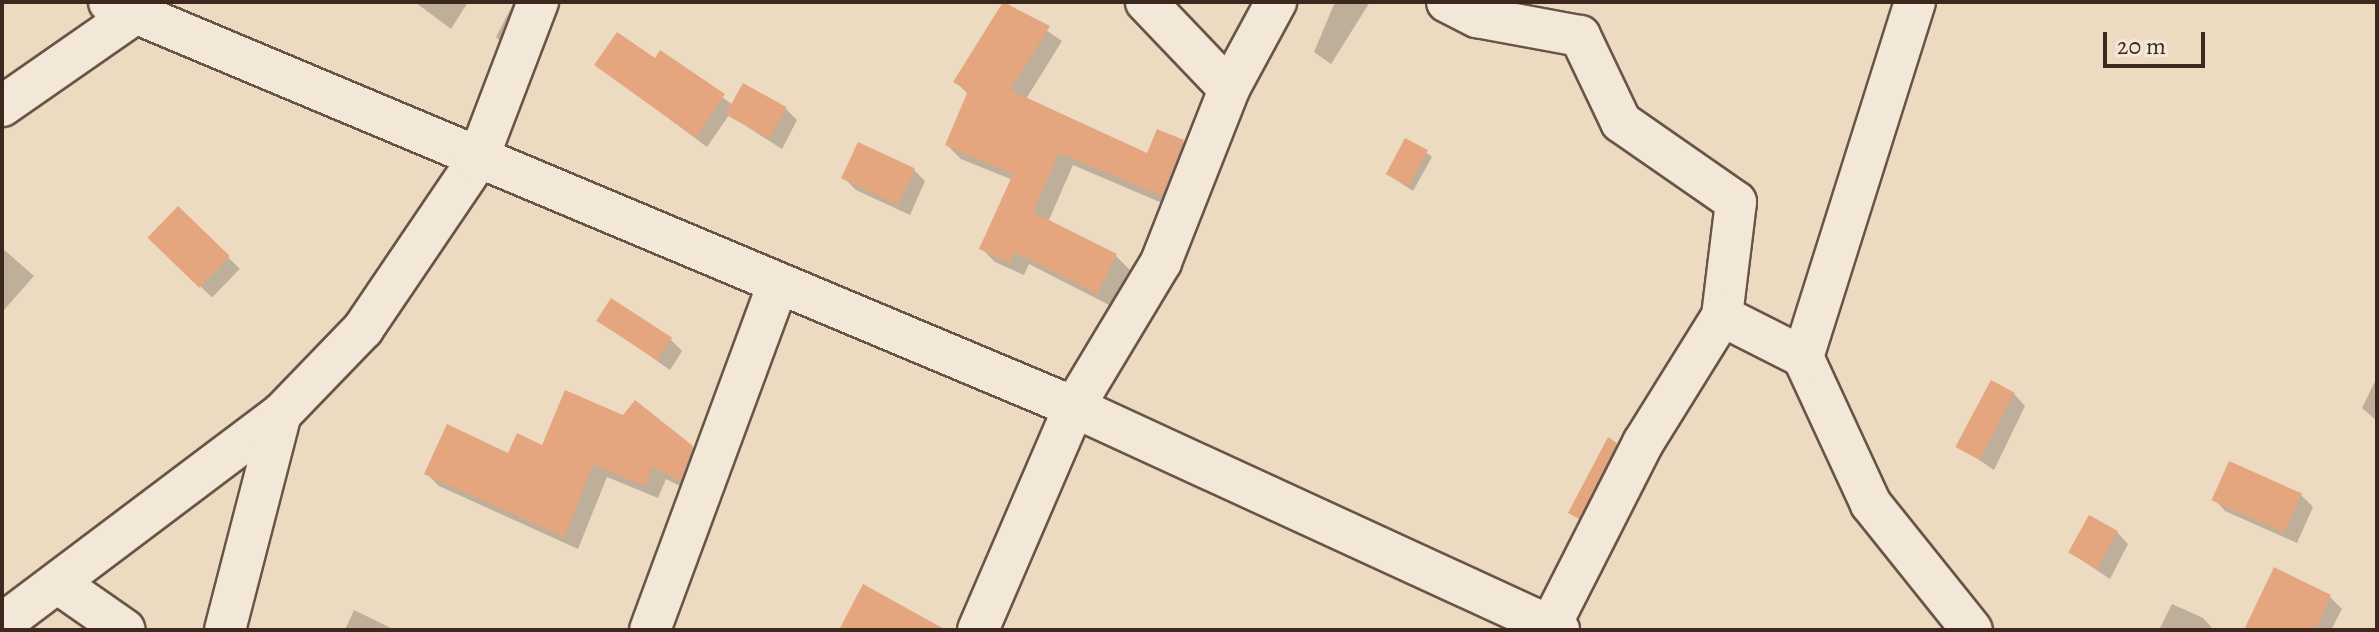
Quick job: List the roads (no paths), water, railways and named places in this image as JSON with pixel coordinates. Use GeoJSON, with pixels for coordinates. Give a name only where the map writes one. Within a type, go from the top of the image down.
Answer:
{"type":"FeatureCollection","features":[{"type":"Feature","properties":{"kind":"street"},"geometry":{"type":"LineString","coordinates":[[2,624],[281,414],[363,329],[478,159],[538,2]]}},
{"type":"Feature","properties":{"kind":"street"},"geometry":{"type":"LineString","coordinates":[[1146,2],[1229,89]]}},
{"type":"Feature","properties":{"kind":"street"},"geometry":{"type":"LineString","coordinates":[[978,630],[1074,407],[1161,262],[1229,89],[1276,2]]}},
{"type":"Feature","properties":{"kind":"street"},"geometry":{"type":"LineString","coordinates":[[2,106],[121,8],[777,286],[1074,407],[1555,628],[1643,443],[1722,316],[1736,202],[1621,122],[1580,36],[1477,17],[1447,2]]}},
{"type":"Feature","properties":{"kind":"street"},"geometry":{"type":"LineString","coordinates":[[1803,357],[1915,2]]}},
{"type":"Feature","properties":{"kind":"street"},"geometry":{"type":"LineString","coordinates":[[650,630],[777,286]]}},
{"type":"Feature","properties":{"kind":"street"},"geometry":{"type":"LineString","coordinates":[[1722,316],[1803,357],[1871,504],[1972,630]]}},
{"type":"Feature","properties":{"kind":"street"},"geometry":{"type":"LineString","coordinates":[[225,630],[281,414]]}},
{"type":"Feature","properties":{"kind":"street"},"geometry":{"type":"LineString","coordinates":[[59,584],[125,630]]}}]}
